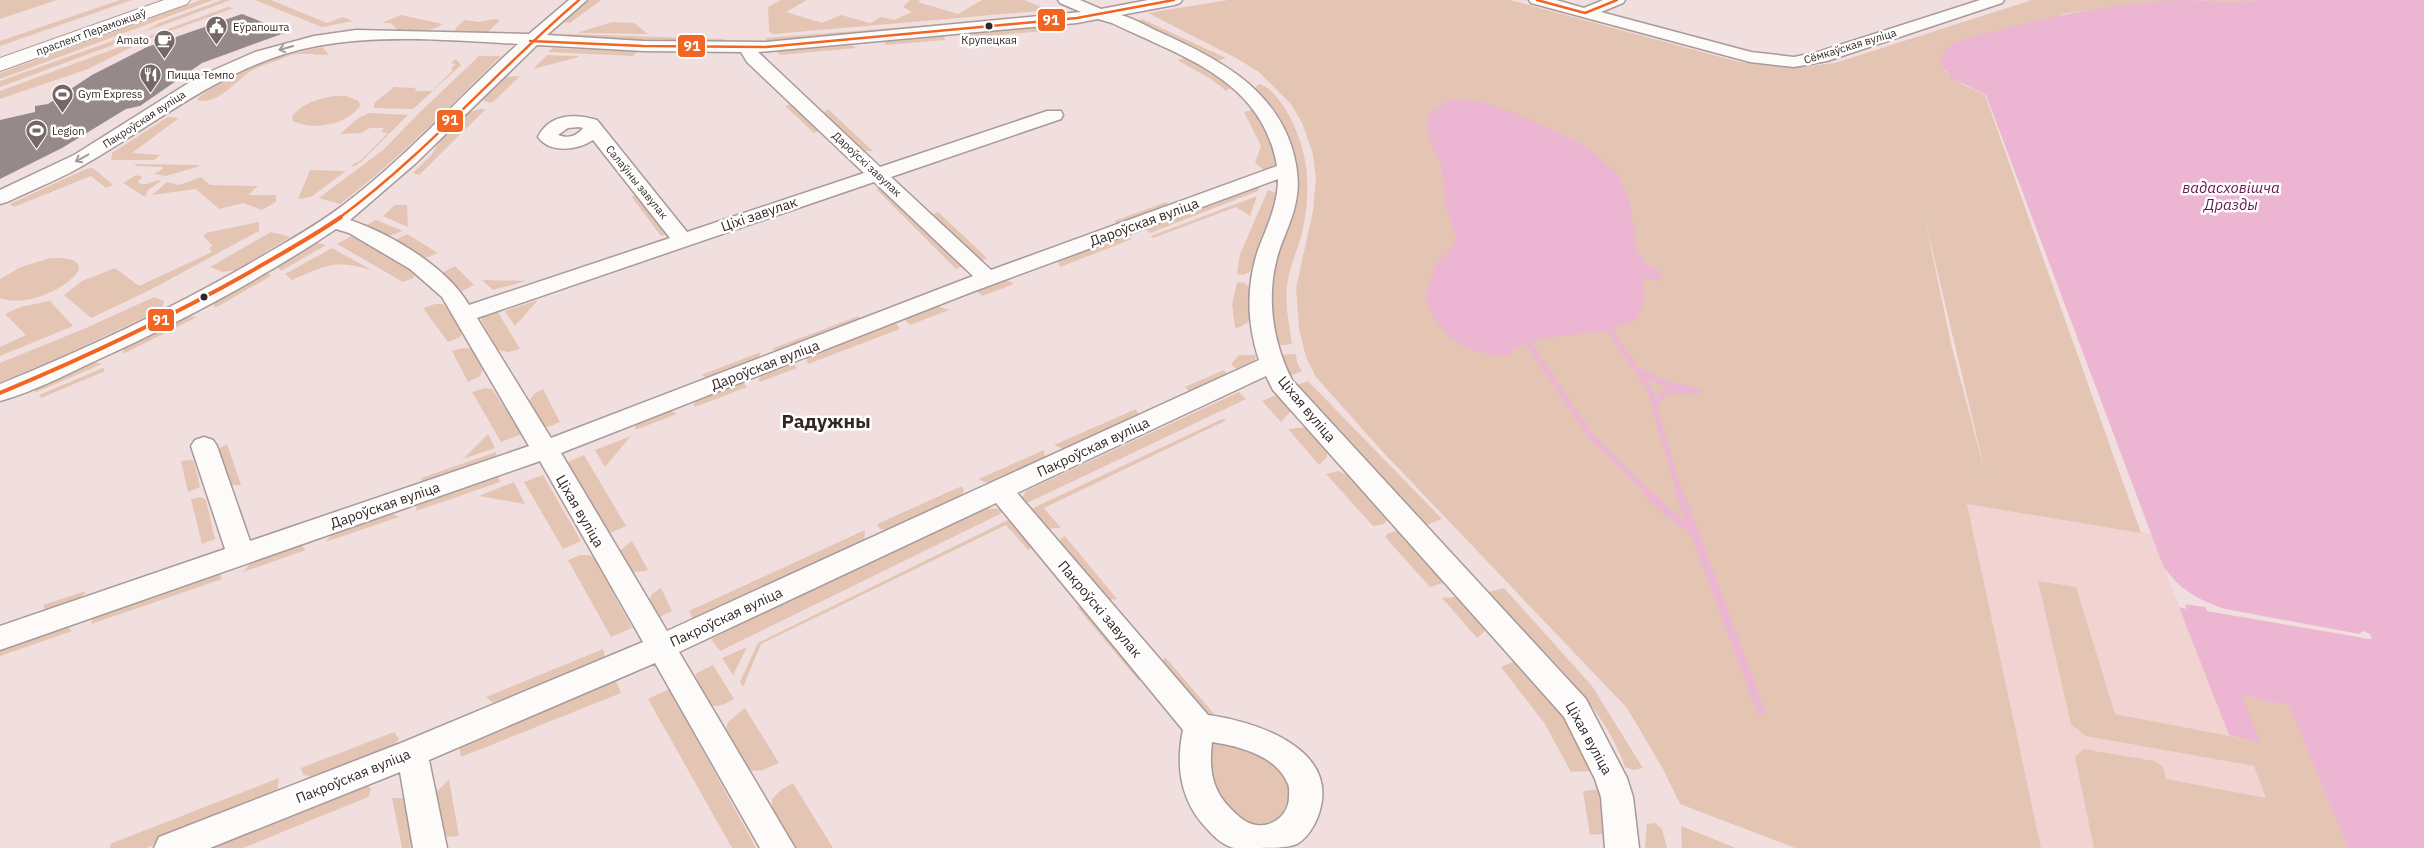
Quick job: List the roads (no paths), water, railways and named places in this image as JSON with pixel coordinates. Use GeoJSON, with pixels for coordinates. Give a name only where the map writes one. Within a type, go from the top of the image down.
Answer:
{"type":"FeatureCollection","features":[{"type":"Feature","properties":{"kind":"main road","name":"праспект Пераможцаў"},"geometry":{"type":"LineString","coordinates":[[0,53],[150,0]]}},
{"type":"Feature","properties":{"kind":"main road","name":"праспект Пераможцаў"},"geometry":{"type":"LineString","coordinates":[[0,65],[182,0]]}},
{"type":"Feature","properties":{"kind":"street"},"geometry":{"type":"LineString","coordinates":[[0,393],[140,331],[236,281],[334,221],[388,179],[530,41],[579,0]]}},
{"type":"Feature","properties":{"kind":"street","name":"Ціхая вуліца"},"geometry":{"type":"LineString","coordinates":[[1066,0],[1102,15],[1118,19],[1193,55],[1246,89],[1274,127],[1287,169],[1286,200],[1262,280],[1261,318],[1271,364],[1282,384],[1575,708],[1611,778],[1616,797],[1622,848]]}},
{"type":"Feature","properties":{"kind":"street","name":"Пакроўская вуліца"},"geometry":{"type":"LineString","coordinates":[[0,198],[81,159],[204,81],[231,68],[288,48],[334,38],[385,35],[643,46],[747,48],[1102,15],[1174,0]]}},
{"type":"Feature","properties":{"kind":"street","name":"Сёмкаўская вуліца"},"geometry":{"type":"LineString","coordinates":[[1537,0],[1750,57],[1794,62],[1821,57],[1996,0]]}},
{"type":"Feature","properties":{"kind":"street"},"geometry":{"type":"LineString","coordinates":[[1585,13],[1617,0]]}},
{"type":"Feature","properties":{"kind":"street","name":"Дароўскі завулак"},"geometry":{"type":"LineString","coordinates":[[747,48],[753,58],[988,279]]}},
{"type":"Feature","properties":{"kind":"street","name":"Ціхі завулак"},"geometry":{"type":"LineString","coordinates":[[464,314],[1054,115]]}},
{"type":"Feature","properties":{"kind":"street","name":"Салаўіны завулак"},"geometry":{"type":"LineString","coordinates":[[590,124],[683,240]]}},
{"type":"Feature","properties":{"kind":"street","name":"Дароўская вуліца"},"geometry":{"type":"LineString","coordinates":[[0,638],[546,449],[988,279],[1287,169]]}},
{"type":"Feature","properties":{"kind":"street","name":"Ціхая вуліца"},"geometry":{"type":"LineString","coordinates":[[334,221],[356,229],[418,264],[451,293],[531,428],[546,449],[778,848]]}},
{"type":"Feature","properties":{"kind":"street","name":"Пакроўская вуліца"},"geometry":{"type":"LineString","coordinates":[[171,848],[412,753],[660,648],[1271,364]]}},
{"type":"Feature","properties":{"kind":"street"},"geometry":{"type":"LineString","coordinates":[[204,446],[241,555]]}},
{"type":"Feature","properties":{"kind":"street","name":"Пакроўскі завулак"},"geometry":{"type":"LineString","coordinates":[[1000,490],[1199,727]]}},
{"type":"Feature","properties":{"kind":"street"},"geometry":{"type":"LineString","coordinates":[[412,753],[430,848]]}},
{"type":"Feature","properties":{"kind":"water","name":"вадасховішча Дразды"},"geometry":{"type":"Polygon","coordinates":[[[2256,0],[2424,0],[2424,848],[2348,848],[2289,706],[2242,695],[2261,743],[2229,735],[2179,607],[2186,608],[2184,604],[2206,607],[2207,611],[2369,639],[2372,636],[2363,631],[2359,634],[2231,611],[2202,600],[2188,592],[2164,568],[1986,95],[1952,78],[1940,63],[1942,54],[1951,45],[1963,39],[2048,18],[2103,8],[2160,1],[2234,2],[2256,0]]]}},
{"type":"Feature","properties":{"kind":"water"},"geometry":{"type":"Polygon","coordinates":[[[1449,100],[1477,101],[1513,112],[1572,139],[1592,151],[1619,176],[1629,199],[1637,250],[1644,261],[1664,276],[1658,281],[1642,277],[1645,290],[1642,307],[1637,318],[1630,323],[1609,330],[1539,339],[1518,347],[1506,357],[1491,355],[1466,347],[1447,334],[1432,313],[1425,299],[1435,266],[1452,247],[1456,239],[1445,202],[1441,164],[1429,138],[1427,122],[1429,114],[1449,100]]]}},
{"type":"Feature","properties":{"kind":"waterway"},"geometry":{"type":"LineString","coordinates":[[1609,330],[1649,387],[1654,406]]}},
{"type":"Feature","properties":{"kind":"waterway"},"geometry":{"type":"LineString","coordinates":[[1528,343],[1590,435],[1651,495]]}},
{"type":"Feature","properties":{"kind":"waterway"},"geometry":{"type":"LineString","coordinates":[[1638,370],[1665,384],[1698,391],[1665,392],[1654,406]]}},
{"type":"Feature","properties":{"kind":"waterway"},"geometry":{"type":"LineString","coordinates":[[1654,406],[1680,495]]}},
{"type":"Feature","properties":{"kind":"waterway"},"geometry":{"type":"LineString","coordinates":[[1649,494],[1669,513],[1694,532]]}},
{"type":"Feature","properties":{"kind":"waterway"},"geometry":{"type":"LineString","coordinates":[[1680,494],[1761,711]]}},
{"type":"Feature","properties":{"kind":"place","name":"Крупецкая"},"geometry":{"type":"Point","coordinates":[989,26]}},
{"type":"Feature","properties":{"kind":"place","name":"Еўрапошта"},"geometry":{"type":"Point","coordinates":[217,46]}},
{"type":"Feature","properties":{"kind":"place","name":"Amato"},"geometry":{"type":"Point","coordinates":[165,59]}},
{"type":"Feature","properties":{"kind":"place","name":"Пицца Темпо"},"geometry":{"type":"Point","coordinates":[151,94]}},
{"type":"Feature","properties":{"kind":"place","name":"Gym Express"},"geometry":{"type":"Point","coordinates":[62,113]}},
{"type":"Feature","properties":{"kind":"place","name":"Legion"},"geometry":{"type":"Point","coordinates":[36,150]}},
{"type":"Feature","properties":{"kind":"district","name":"Радужны"},"geometry":{"type":"Point","coordinates":[826,421]}}]}
